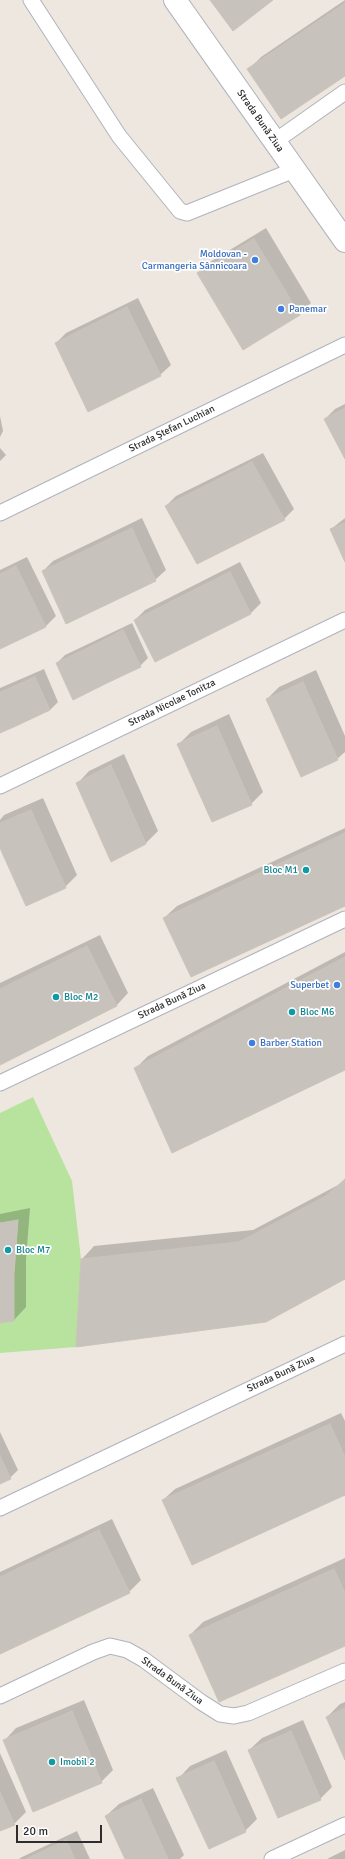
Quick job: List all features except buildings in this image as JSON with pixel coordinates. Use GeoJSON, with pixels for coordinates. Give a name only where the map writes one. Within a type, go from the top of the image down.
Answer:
{"type":"FeatureCollection","features":[{"type":"Feature","properties":{"kind":"main road","name":"Strada Bună Ziua"},"geometry":{"type":"LineString","coordinates":[[175,0],[345,241]]}},
{"type":"Feature","properties":{"kind":"lane"},"geometry":{"type":"LineString","coordinates":[[31,0],[120,136],[180,211],[187,213],[294,170]]}},
{"type":"Feature","properties":{"kind":"lane"},"geometry":{"type":"LineString","coordinates":[[274,142],[345,92]]}},
{"type":"Feature","properties":{"kind":"lane","name":"Strada Ștefan Luchian"},"geometry":{"type":"LineString","coordinates":[[0,513],[345,345]]}},
{"type":"Feature","properties":{"kind":"lane","name":"Strada Nicolae Tonitza"},"geometry":{"type":"LineString","coordinates":[[0,786],[345,620]]}},
{"type":"Feature","properties":{"kind":"lane","name":"Strada Bună Ziua"},"geometry":{"type":"LineString","coordinates":[[0,1083],[345,919]]}},
{"type":"Feature","properties":{"kind":"lane","name":"Strada Bună Ziua"},"geometry":{"type":"LineString","coordinates":[[0,1508],[345,1344]]}},
{"type":"Feature","properties":{"kind":"lane","name":"Strada Bună Ziua"},"geometry":{"type":"LineString","coordinates":[[0,1696],[93,1652],[110,1646],[127,1650],[143,1659],[201,1702],[220,1714],[234,1716],[248,1713],[345,1671]]}},
{"type":"Feature","properties":{"kind":"lane"},"geometry":{"type":"LineString","coordinates":[[272,1859],[345,1825]]}},
{"type":"Feature","properties":{"kind":"green space"},"geometry":{"type":"Polygon","coordinates":[[[33,1097],[72,1181],[81,1259],[76,1347],[0,1353],[0,1323],[14,1321],[14,1274],[18,1221],[0,1223],[0,1113],[33,1097]]]}},
{"type":"Feature","properties":{"kind":"place","name":"Moldovan - Carmangeria Sânnicoara"},"geometry":{"type":"Point","coordinates":[255,260]}},
{"type":"Feature","properties":{"kind":"place","name":"Panemar"},"geometry":{"type":"Point","coordinates":[281,309]}},
{"type":"Feature","properties":{"kind":"place","name":"Bloc M1"},"geometry":{"type":"Point","coordinates":[306,870]}},
{"type":"Feature","properties":{"kind":"place","name":"Superbet"},"geometry":{"type":"Point","coordinates":[337,985]}},
{"type":"Feature","properties":{"kind":"place","name":"Bloc M2"},"geometry":{"type":"Point","coordinates":[56,997]}},
{"type":"Feature","properties":{"kind":"place","name":"Bloc M6"},"geometry":{"type":"Point","coordinates":[292,1012]}},
{"type":"Feature","properties":{"kind":"place","name":"Barber Station"},"geometry":{"type":"Point","coordinates":[252,1043]}},
{"type":"Feature","properties":{"kind":"place","name":"Bloc M7"},"geometry":{"type":"Point","coordinates":[8,1250]}},
{"type":"Feature","properties":{"kind":"place","name":"Imobil 2"},"geometry":{"type":"Point","coordinates":[52,1762]}}]}
